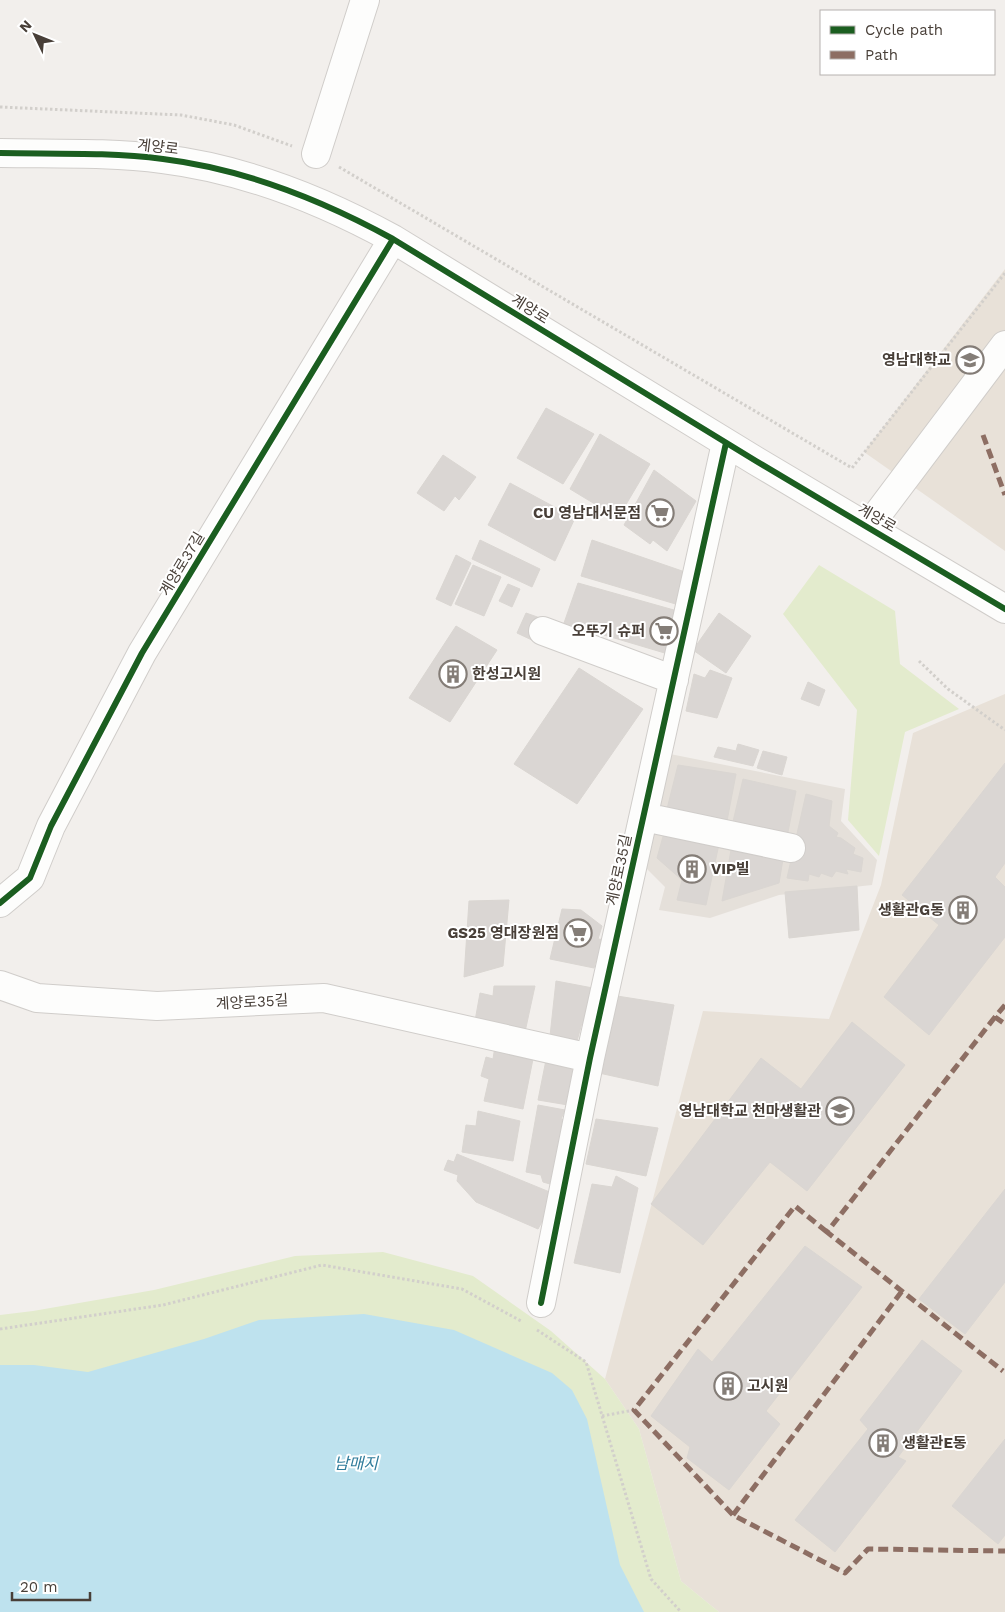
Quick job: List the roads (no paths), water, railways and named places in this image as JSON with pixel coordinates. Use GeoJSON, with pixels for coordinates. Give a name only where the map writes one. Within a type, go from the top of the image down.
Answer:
{"type":"FeatureCollection","features":[{"type":"Feature","properties":{"kind":"street"},"geometry":{"type":"LineString","coordinates":[[316,154],[365,0]]}},
{"type":"Feature","properties":{"kind":"street","name":"계양로"},"geometry":{"type":"LineString","coordinates":[[0,154],[102,154],[163,159],[213,168],[258,179],[319,202],[357,219],[394,239],[726,443],[1005,609]]}},
{"type":"Feature","properties":{"kind":"street","name":"계양로37길"},"geometry":{"type":"LineString","coordinates":[[0,903],[30,878],[51,826],[142,653],[394,239]]}},
{"type":"Feature","properties":{"kind":"street"},"geometry":{"type":"LineString","coordinates":[[868,527],[1005,345]]}},
{"type":"Feature","properties":{"kind":"street","name":"계양로35길"},"geometry":{"type":"LineString","coordinates":[[533,1318],[726,443]]}},
{"type":"Feature","properties":{"kind":"street"},"geometry":{"type":"LineString","coordinates":[[542,631],[674,680]]}},
{"type":"Feature","properties":{"kind":"street","name":"계양로35길"},"geometry":{"type":"LineString","coordinates":[[644,817],[791,848]]}},
{"type":"Feature","properties":{"kind":"street","name":"계양로35길"},"geometry":{"type":"LineString","coordinates":[[0,985],[37,998],[157,1006],[324,998],[590,1058]]}},
{"type":"Feature","properties":{"kind":"water","name":"남매지"},"geometry":{"type":"Polygon","coordinates":[[[364,1314],[454,1330],[552,1373],[572,1390],[587,1419],[620,1565],[644,1612],[0,1612],[0,1365],[34,1365],[88,1372],[204,1339],[259,1320],[364,1314]]]}},
{"type":"Feature","properties":{"kind":"place","name":"영남대학교"},"geometry":{"type":"Point","coordinates":[970,360]}},
{"type":"Feature","properties":{"kind":"place","name":"CU 영남대서문점"},"geometry":{"type":"Point","coordinates":[660,513]}},
{"type":"Feature","properties":{"kind":"place","name":"오뚜기 슈퍼"},"geometry":{"type":"Point","coordinates":[664,631]}},
{"type":"Feature","properties":{"kind":"place","name":"한성고시원"},"geometry":{"type":"Point","coordinates":[453,674]}},
{"type":"Feature","properties":{"kind":"place","name":"VIP빌"},"geometry":{"type":"Point","coordinates":[692,869]}},
{"type":"Feature","properties":{"kind":"place","name":"생활관G동"},"geometry":{"type":"Point","coordinates":[963,910]}},
{"type":"Feature","properties":{"kind":"place","name":"GS25 영대장원점"},"geometry":{"type":"Point","coordinates":[578,933]}},
{"type":"Feature","properties":{"kind":"place","name":"영남대학교 천마생활관"},"geometry":{"type":"Point","coordinates":[840,1111]}},
{"type":"Feature","properties":{"kind":"place","name":"고시원"},"geometry":{"type":"Point","coordinates":[728,1386]}},
{"type":"Feature","properties":{"kind":"place","name":"생활관E동"},"geometry":{"type":"Point","coordinates":[883,1443]}}]}
